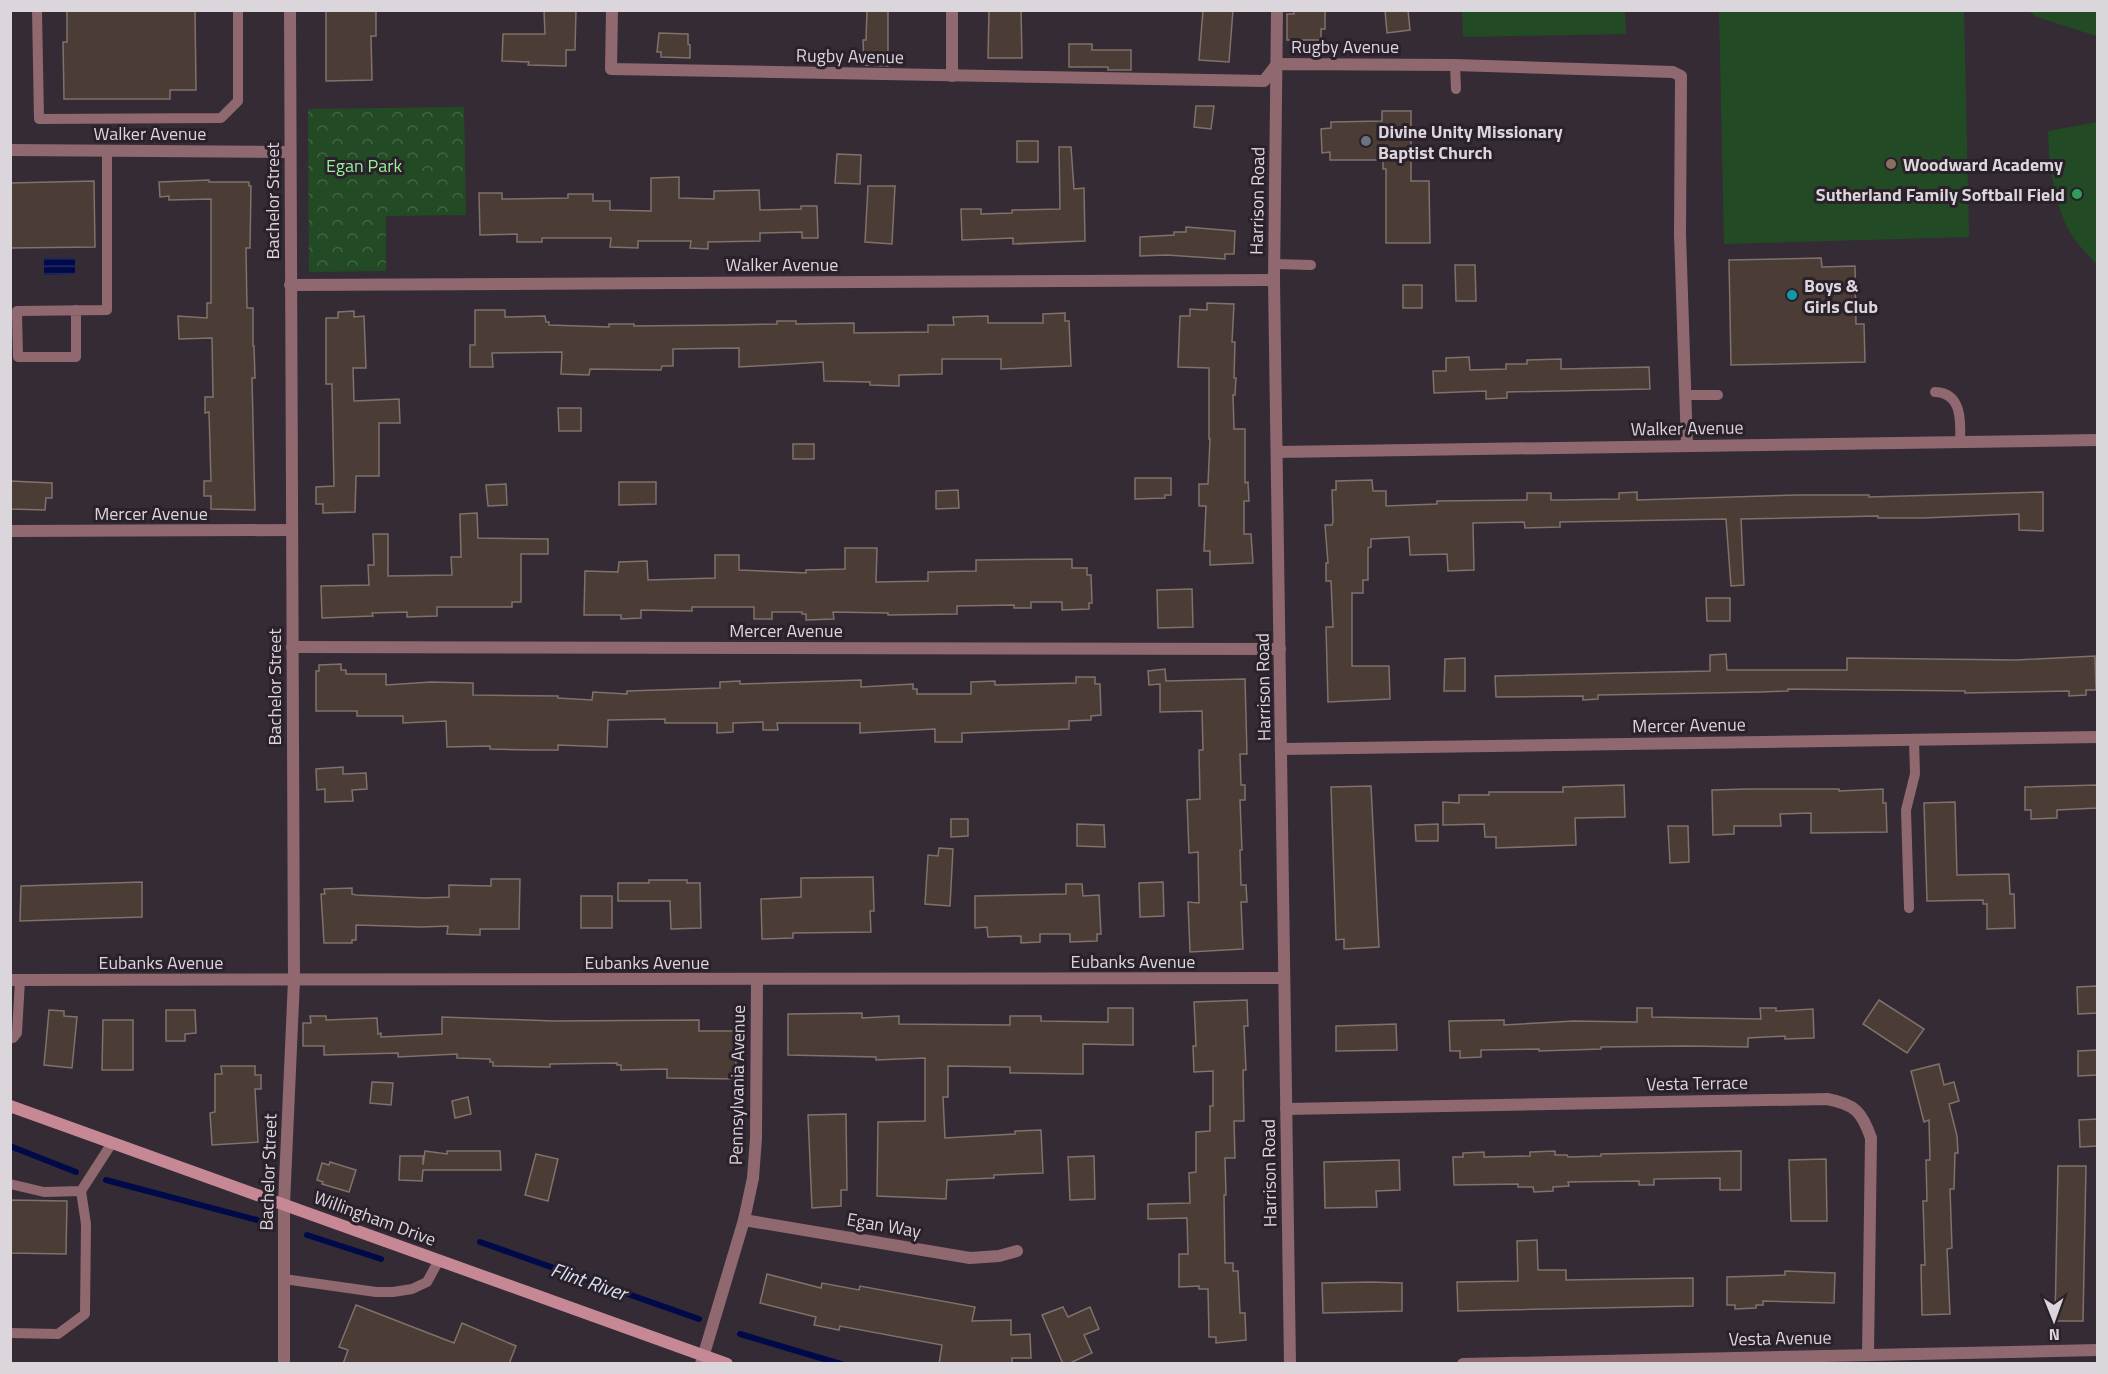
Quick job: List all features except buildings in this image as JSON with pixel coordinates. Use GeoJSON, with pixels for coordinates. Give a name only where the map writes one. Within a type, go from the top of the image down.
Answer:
{"type":"FeatureCollection","features":[{"type":"Feature","properties":{"kind":"street","name":"Bachelor Street"},"geometry":{"type":"LineString","coordinates":[[284,1364],[284,1204],[294,980],[290,10]]}},
{"type":"Feature","properties":{"kind":"street","name":"Rugby Avenue"},"geometry":{"type":"LineString","coordinates":[[612,10],[611,69],[1264,81],[1277,64],[1455,65],[1673,72],[1681,76],[1680,223],[1687,446]]}},
{"type":"Feature","properties":{"kind":"street"},"geometry":{"type":"LineString","coordinates":[[952,10],[952,76]]}},
{"type":"Feature","properties":{"kind":"street","name":"Harrison Road"},"geometry":{"type":"LineString","coordinates":[[1277,10],[1274,280],[1290,1364]]}},
{"type":"Feature","properties":{"kind":"street","name":"Walker Avenue"},"geometry":{"type":"LineString","coordinates":[[10,150],[290,152]]}},
{"type":"Feature","properties":{"kind":"street","name":"Walker Avenue"},"geometry":{"type":"LineString","coordinates":[[290,285],[1274,280]]}},
{"type":"Feature","properties":{"kind":"street","name":"Walker Avenue"},"geometry":{"type":"LineString","coordinates":[[1277,452],[2097,440]]}},
{"type":"Feature","properties":{"kind":"street","name":"Mercer Avenue"},"geometry":{"type":"LineString","coordinates":[[10,531],[291,531]]}},
{"type":"Feature","properties":{"kind":"street","name":"Mercer Avenue"},"geometry":{"type":"LineString","coordinates":[[292,647],[1280,650]]}},
{"type":"Feature","properties":{"kind":"street","name":"Mercer Avenue"},"geometry":{"type":"LineString","coordinates":[[1282,748],[2097,737]]}},
{"type":"Feature","properties":{"kind":"street","name":"Eubanks Avenue"},"geometry":{"type":"LineString","coordinates":[[15,980],[1284,978]]}},
{"type":"Feature","properties":{"kind":"street","name":"Pennsylvania Avenue"},"geometry":{"type":"LineString","coordinates":[[702,1359],[744,1220],[753,1178],[756,1138],[757,980]]}},
{"type":"Feature","properties":{"kind":"street","name":"Vesta Terrace"},"geometry":{"type":"LineString","coordinates":[[1286,1109],[1827,1099],[1845,1102],[1864,1117],[1871,1137],[1868,1354]]}},
{"type":"Feature","properties":{"kind":"street","name":"Willingham Drive"},"geometry":{"type":"LineString","coordinates":[[10,1106],[439,1260],[702,1359],[727,1364]]}},
{"type":"Feature","properties":{"kind":"street","name":"Egan Way"},"geometry":{"type":"LineString","coordinates":[[744,1220],[970,1258],[999,1256],[1017,1251]]}},
{"type":"Feature","properties":{"kind":"street","name":"Vesta Avenue"},"geometry":{"type":"LineString","coordinates":[[1463,1364],[2097,1350]]}},
{"type":"Feature","properties":{"kind":"lane"},"geometry":{"type":"LineString","coordinates":[[38,10],[39,119],[221,118],[238,101],[238,10]]}},
{"type":"Feature","properties":{"kind":"lane"},"geometry":{"type":"LineString","coordinates":[[1455,65],[1456,88]]}},
{"type":"Feature","properties":{"kind":"lane"},"geometry":{"type":"LineString","coordinates":[[76,310],[76,357],[18,357],[14,311],[76,310],[107,310],[107,151]]}},
{"type":"Feature","properties":{"kind":"lane"},"geometry":{"type":"LineString","coordinates":[[1274,264],[1311,265]]}},
{"type":"Feature","properties":{"kind":"lane"},"geometry":{"type":"LineString","coordinates":[[1935,392],[1943,392],[1958,406],[1961,423],[1960,442]]}},
{"type":"Feature","properties":{"kind":"lane"},"geometry":{"type":"LineString","coordinates":[[1685,395],[1718,395]]}},
{"type":"Feature","properties":{"kind":"lane"},"geometry":{"type":"LineString","coordinates":[[1909,908],[1906,810],[1915,774],[1914,740]]}},
{"type":"Feature","properties":{"kind":"lane"},"geometry":{"type":"LineString","coordinates":[[10,1038],[17,1033],[15,980]]}},
{"type":"Feature","properties":{"kind":"lane"},"geometry":{"type":"LineString","coordinates":[[10,1333],[58,1334],[86,1314],[86,1224],[81,1191],[112,1143]]}},
{"type":"Feature","properties":{"kind":"lane"},"geometry":{"type":"LineString","coordinates":[[10,1184],[44,1192],[81,1191]]}},
{"type":"Feature","properties":{"kind":"lane"},"geometry":{"type":"LineString","coordinates":[[284,1280],[376,1292],[393,1292],[412,1289],[427,1282],[439,1260]]}},
{"type":"Feature","properties":{"kind":"green space"},"geometry":{"type":"Polygon","coordinates":[[[1462,11],[1625,11],[1626,34],[1463,37],[1462,11]]]}},
{"type":"Feature","properties":{"kind":"green space"},"geometry":{"type":"Polygon","coordinates":[[[1719,11],[1964,11],[1969,237],[1724,244],[1719,11]]]}},
{"type":"Feature","properties":{"kind":"green space"},"geometry":{"type":"Polygon","coordinates":[[[2028,11],[2097,11],[2097,35],[2037,17],[2028,11]]]}},
{"type":"Feature","properties":{"kind":"green space","name":"Egan Park"},"geometry":{"type":"Polygon","coordinates":[[[464,107],[466,215],[386,216],[386,271],[309,272],[308,109],[464,107]]]}},
{"type":"Feature","properties":{"kind":"green space","name":"Sutherland Family Softball Field"},"geometry":{"type":"Polygon","coordinates":[[[2098,122],[2097,265],[2073,237],[2064,220],[2051,170],[2048,131],[2098,122]]]}},
{"type":"Feature","properties":{"kind":"shaded area"},"geometry":{"type":"Polygon","coordinates":[[[44,258],[75,258],[75,274],[44,275],[44,258]]]}},
{"type":"Feature","properties":{"kind":"waterway","name":"Flint River"},"geometry":{"type":"LineString","coordinates":[[10,1146],[76,1172]]}},
{"type":"Feature","properties":{"kind":"waterway","name":"Flint River"},"geometry":{"type":"LineString","coordinates":[[106,1180],[257,1220]]}},
{"type":"Feature","properties":{"kind":"waterway","name":"Flint River"},"geometry":{"type":"LineString","coordinates":[[307,1235],[381,1259]]}},
{"type":"Feature","properties":{"kind":"waterway","name":"Flint River"},"geometry":{"type":"LineString","coordinates":[[480,1242],[699,1319]]}},
{"type":"Feature","properties":{"kind":"waterway","name":"Flint River"},"geometry":{"type":"LineString","coordinates":[[740,1334],[841,1364]]}},
{"type":"Feature","properties":{"kind":"place","name":"Divine Unity Missionary Baptist Church"},"geometry":{"type":"Point","coordinates":[1366,141]}},
{"type":"Feature","properties":{"kind":"place","name":"Woodward Academy"},"geometry":{"type":"Point","coordinates":[1891,164]}},
{"type":"Feature","properties":{"kind":"place","name":"Sutherland Family Softball Field"},"geometry":{"type":"Point","coordinates":[2077,194]}},
{"type":"Feature","properties":{"kind":"place","name":"Boys & Girls Club"},"geometry":{"type":"Point","coordinates":[1792,295]}}]}
